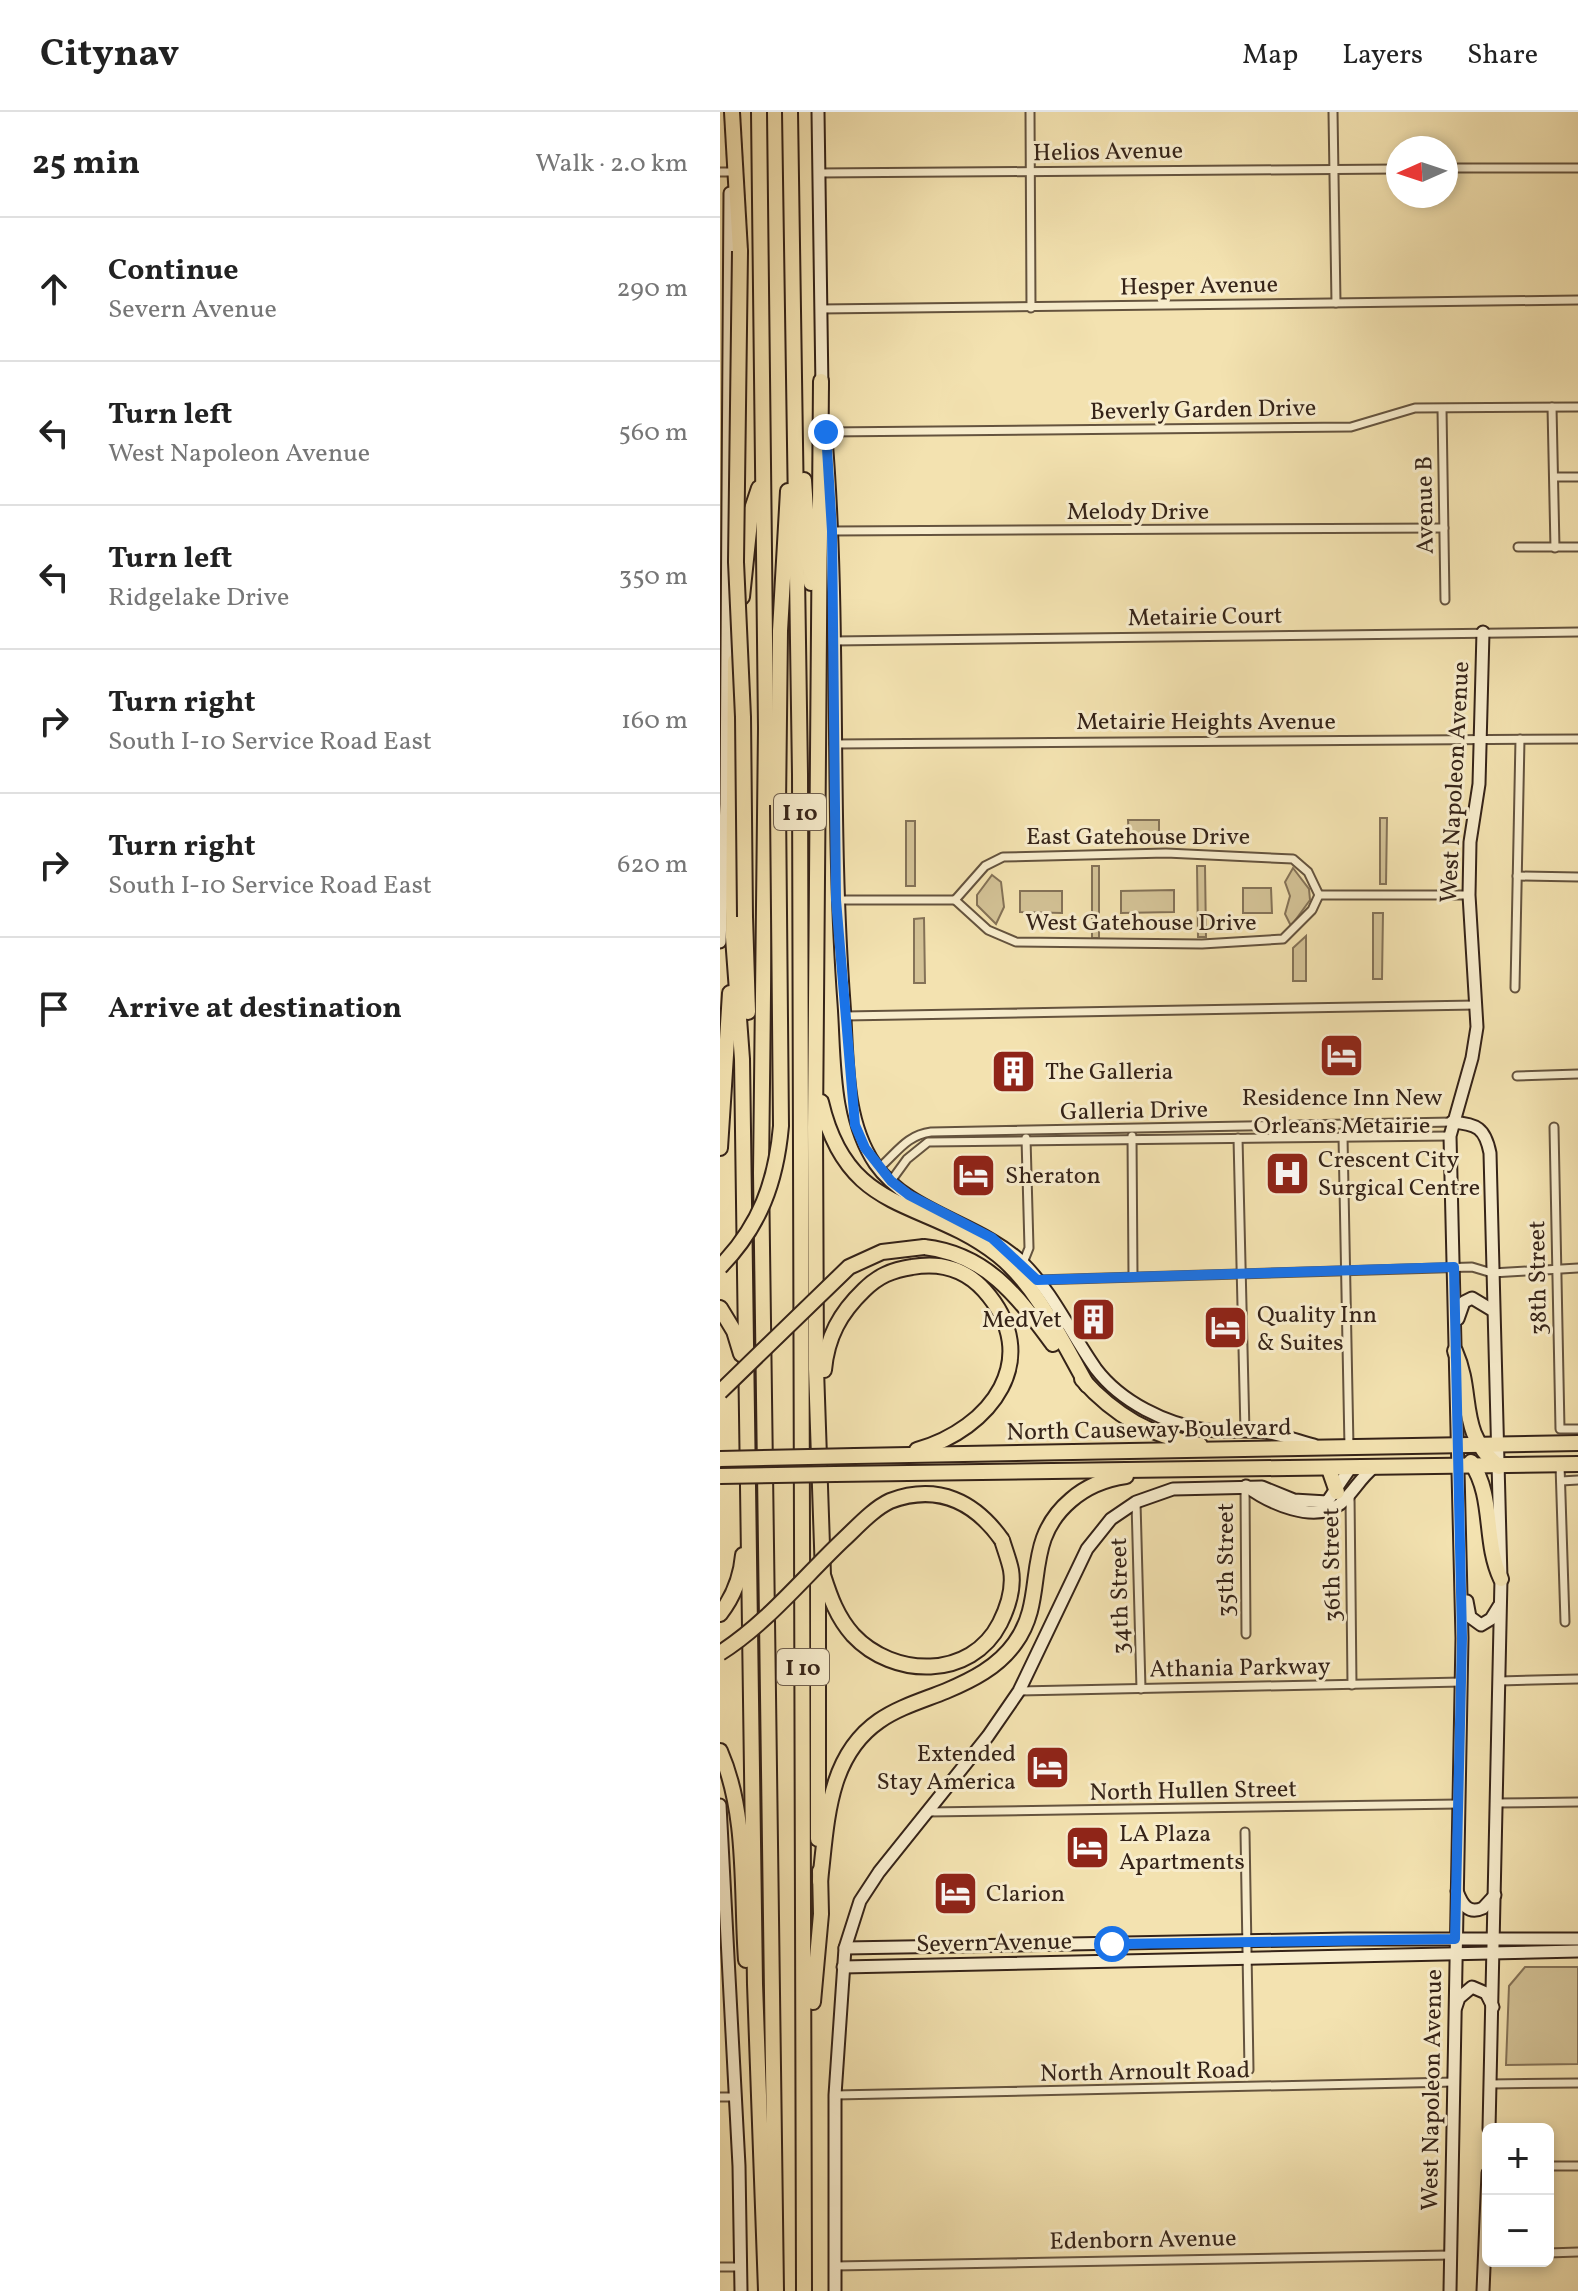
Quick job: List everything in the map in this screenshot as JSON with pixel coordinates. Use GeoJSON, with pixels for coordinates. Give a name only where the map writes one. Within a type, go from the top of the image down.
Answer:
{"type":"FeatureCollection","features":[{"type":"Feature","properties":{"kind":"highway"},"geometry":{"type":"LineString","coordinates":[[732,112],[740,251],[736,562],[743,717],[745,917],[752,1120],[761,1147]]}},
{"type":"Feature","properties":{"kind":"highway","name":"I 10"},"geometry":{"type":"LineString","coordinates":[[759,112],[766,742],[761,1147],[776,2291]]}},
{"type":"Feature","properties":{"kind":"highway","name":"I 10"},"geometry":{"type":"LineString","coordinates":[[790,112],[800,774],[804,2291]]}},
{"type":"Feature","properties":{"kind":"highway"},"geometry":{"type":"LineString","coordinates":[[805,2094],[821,1914],[817,1582],[820,1414],[816,1369],[821,381]]}},
{"type":"Feature","properties":{"kind":"highway"},"geometry":{"type":"LineString","coordinates":[[794,383],[808,515],[818,711]]}},
{"type":"Feature","properties":{"kind":"highway"},"geometry":{"type":"LineString","coordinates":[[720,1267],[751,1231],[767,1200],[777,1165],[781,1126],[780,631],[794,383]]}},
{"type":"Feature","properties":{"kind":"highway"},"geometry":{"type":"LineString","coordinates":[[720,1148],[737,636],[751,512],[764,476]]}},
{"type":"Feature","properties":{"kind":"highway"},"geometry":{"type":"LineString","coordinates":[[727,939],[742,1059],[755,1984],[764,2291]]}},
{"type":"Feature","properties":{"kind":"highway"},"geometry":{"type":"LineString","coordinates":[[817,1066],[827,1128],[842,1158],[884,1197],[998,1255],[1036,1301],[1087,1385]]}},
{"type":"Feature","properties":{"kind":"highway"},"geometry":{"type":"LineString","coordinates":[[720,1117],[724,1099]]}},
{"type":"Feature","properties":{"kind":"highway"},"geometry":{"type":"LineString","coordinates":[[720,1392],[849,1267],[882,1252],[924,1247],[950,1250],[995,1274],[1087,1385],[1120,1415],[1161,1437],[1224,1448]]}},
{"type":"Feature","properties":{"kind":"highway"},"geometry":{"type":"LineString","coordinates":[[820,1414],[826,1353],[837,1321],[873,1281],[892,1270],[926,1264],[958,1270],[976,1281],[999,1307],[1010,1345],[1009,1371],[988,1410],[964,1431],[897,1456]]}},
{"type":"Feature","properties":{"kind":"highway"},"geometry":{"type":"LineString","coordinates":[[720,1308],[734,1331],[747,1369]]}},
{"type":"Feature","properties":{"kind":"highway"},"geometry":{"type":"LineString","coordinates":[[1455,1351],[1466,1376],[1468,1419],[1479,1445],[1499,1467]]}},
{"type":"Feature","properties":{"kind":"highway","name":"North Causeway Boulevard"},"geometry":{"type":"LineString","coordinates":[[720,1459],[1578,1443]]}},
{"type":"Feature","properties":{"kind":"highway"},"geometry":{"type":"LineString","coordinates":[[1351,1467],[1366,1455],[1414,1454],[1432,1446]]}},
{"type":"Feature","properties":{"kind":"highway"},"geometry":{"type":"LineString","coordinates":[[1458,1446],[1467,1467],[1487,1492],[1489,1543],[1501,1579]]}},
{"type":"Feature","properties":{"kind":"highway"},"geometry":{"type":"LineString","coordinates":[[1344,1492],[1325,1469],[1336,1463],[1349,1447]]}},
{"type":"Feature","properties":{"kind":"highway","name":"North Causeway Boulevard"},"geometry":{"type":"LineString","coordinates":[[720,1476],[1578,1464]]}},
{"type":"Feature","properties":{"kind":"highway"},"geometry":{"type":"LineString","coordinates":[[820,1881],[831,1796],[838,1772],[862,1734],[892,1713],[982,1674],[1016,1643],[1030,1615],[1040,1542],[1057,1511],[1097,1483],[1168,1470]]}},
{"type":"Feature","properties":{"kind":"highway"},"geometry":{"type":"LineString","coordinates":[[720,1653],[746,1635],[853,1531],[891,1501],[913,1496],[943,1496],[969,1504],[987,1519],[1002,1540],[1011,1572],[1009,1605],[994,1634],[972,1655],[946,1665],[923,1668],[898,1664],[875,1653],[853,1635],[833,1606],[823,1575],[820,1535]]}},
{"type":"Feature","properties":{"kind":"highway"},"geometry":{"type":"LineString","coordinates":[[720,1614],[731,1600],[741,1574],[747,1503]]}},
{"type":"Feature","properties":{"kind":"highway"},"geometry":{"type":"LineString","coordinates":[[720,1751],[730,1777],[741,1856],[764,2291]]}},
{"type":"Feature","properties":{"kind":"highway"},"geometry":{"type":"LineString","coordinates":[[720,1765],[730,1777]]}},
{"type":"Feature","properties":{"kind":"street"},"geometry":{"type":"LineString","coordinates":[[727,939],[723,804],[725,172],[732,112]]}},
{"type":"Feature","properties":{"kind":"street"},"geometry":{"type":"LineString","coordinates":[[810,112],[818,173]]}},
{"type":"Feature","properties":{"kind":"street"},"geometry":{"type":"LineString","coordinates":[[818,112],[821,381],[832,531],[836,900],[855,1125],[878,1169],[891,1181],[909,1195],[992,1238],[1023,1263],[1055,1301],[1097,1370],[1125,1397],[1184,1425],[1268,1432],[1322,1447]]}},
{"type":"Feature","properties":{"kind":"street"},"geometry":{"type":"LineString","coordinates":[[1030,112],[1031,308]]}},
{"type":"Feature","properties":{"kind":"street"},"geometry":{"type":"LineString","coordinates":[[1333,112],[1336,303]]}},
{"type":"Feature","properties":{"kind":"street"},"geometry":{"type":"LineString","coordinates":[[1458,168],[1578,168]]}},
{"type":"Feature","properties":{"kind":"street","name":"Helios Avenue"},"geometry":{"type":"LineString","coordinates":[[818,173],[1386,169]]}},
{"type":"Feature","properties":{"kind":"street","name":"Hesper Avenue"},"geometry":{"type":"LineString","coordinates":[[820,309],[1578,300]]}},
{"type":"Feature","properties":{"kind":"street"},"geometry":{"type":"LineString","coordinates":[[1552,407],[1555,548]]}},
{"type":"Feature","properties":{"kind":"street","name":"Beverly Garden Drive"},"geometry":{"type":"LineString","coordinates":[[826,432],[1351,427],[1415,408],[1578,407]]}},
{"type":"Feature","properties":{"kind":"street","name":"Avenue B"},"geometry":{"type":"LineString","coordinates":[[1442,409],[1445,600]]}},
{"type":"Feature","properties":{"kind":"street"},"geometry":{"type":"LineString","coordinates":[[1554,477],[1578,477]]}},
{"type":"Feature","properties":{"kind":"street","name":"Melody Drive"},"geometry":{"type":"LineString","coordinates":[[832,531],[1444,528]]}},
{"type":"Feature","properties":{"kind":"street"},"geometry":{"type":"LineString","coordinates":[[1518,547],[1578,547]]}},
{"type":"Feature","properties":{"kind":"street","name":"West Napoleon Avenue"},"geometry":{"type":"LineString","coordinates":[[1458,1446],[1450,1136],[1472,1058],[1476,1005],[1469,895],[1470,842],[1479,784],[1483,632]]}},
{"type":"Feature","properties":{"kind":"street","name":"Metairie Court"},"geometry":{"type":"LineString","coordinates":[[833,641],[1578,632]]}},
{"type":"Feature","properties":{"kind":"street"},"geometry":{"type":"LineString","coordinates":[[1515,988],[1520,739]]}},
{"type":"Feature","properties":{"kind":"street","name":"Metairie Heights Avenue"},"geometry":{"type":"LineString","coordinates":[[834,744],[1578,739]]}},
{"type":"Feature","properties":{"kind":"street","name":"East Gatehouse Drive"},"geometry":{"type":"LineString","coordinates":[[955,900],[985,866],[1003,857],[1151,853],[1293,859],[1308,872],[1319,895]]}},
{"type":"Feature","properties":{"kind":"street"},"geometry":{"type":"LineString","coordinates":[[1517,876],[1578,877]]}},
{"type":"Feature","properties":{"kind":"street"},"geometry":{"type":"LineString","coordinates":[[1319,895],[1469,895]]}},
{"type":"Feature","properties":{"kind":"street","name":"West Gatehouse Drive"},"geometry":{"type":"LineString","coordinates":[[955,900],[988,930],[1016,942],[1202,944],[1283,939],[1312,910],[1319,895]]}},
{"type":"Feature","properties":{"kind":"street"},"geometry":{"type":"LineString","coordinates":[[836,900],[955,900]]}},
{"type":"Feature","properties":{"kind":"street"},"geometry":{"type":"LineString","coordinates":[[845,1016],[1476,1005]]}},
{"type":"Feature","properties":{"kind":"street"},"geometry":{"type":"LineString","coordinates":[[1517,1076],[1578,1074]]}},
{"type":"Feature","properties":{"kind":"street"},"geometry":{"type":"LineString","coordinates":[[1452,1122],[1472,1123],[1486,1134],[1490,1153],[1501,1579],[1489,2123]]}},
{"type":"Feature","properties":{"kind":"street","name":"Galleria Drive"},"geometry":{"type":"LineString","coordinates":[[878,1169],[917,1134],[1452,1122]]}},
{"type":"Feature","properties":{"kind":"street"},"geometry":{"type":"LineString","coordinates":[[1343,1126],[1349,1447]]}},
{"type":"Feature","properties":{"kind":"street","name":"38th Street"},"geometry":{"type":"LineString","coordinates":[[1554,1127],[1560,1429],[1578,1429]]}},
{"type":"Feature","properties":{"kind":"street"},"geometry":{"type":"LineString","coordinates":[[1237,1128],[1245,1432]]}},
{"type":"Feature","properties":{"kind":"street"},"geometry":{"type":"LineString","coordinates":[[1132,1130],[1133,1276]]}},
{"type":"Feature","properties":{"kind":"street"},"geometry":{"type":"LineString","coordinates":[[1023,1263],[1029,1248],[1026,1132]]}},
{"type":"Feature","properties":{"kind":"street","name":"Galleria Drive"},"geometry":{"type":"LineString","coordinates":[[891,1181],[907,1159],[928,1142],[1450,1136]]}},
{"type":"Feature","properties":{"kind":"street"},"geometry":{"type":"LineString","coordinates":[[1037,1280],[1346,1269],[1454,1267],[1482,1268],[1492,1273],[1578,1268]]}},
{"type":"Feature","properties":{"kind":"street"},"geometry":{"type":"LineString","coordinates":[[1455,1335],[1464,1302],[1479,1299],[1492,1310]]}},
{"type":"Feature","properties":{"kind":"street"},"geometry":{"type":"LineString","coordinates":[[1560,1465],[1565,1622]]}},
{"type":"Feature","properties":{"kind":"street"},"geometry":{"type":"LineString","coordinates":[[1344,1492],[1351,1467]]}},
{"type":"Feature","properties":{"kind":"street"},"geometry":{"type":"LineString","coordinates":[[835,2291],[835,2095],[843,1967],[845,1948],[860,1901],[988,1736],[1019,1691],[1087,1549],[1100,1529],[1136,1502],[1173,1489],[1262,1487],[1309,1503],[1327,1502],[1374,1467]]}},
{"type":"Feature","properties":{"kind":"street","name":"West Napoleon Avenue"},"geometry":{"type":"LineString","coordinates":[[1450,2291],[1455,2082],[1455,1886],[1462,1682],[1461,1534],[1467,1467]]}},
{"type":"Feature","properties":{"kind":"street"},"geometry":{"type":"LineString","coordinates":[[1561,1481],[1578,1480]]}},
{"type":"Feature","properties":{"kind":"street","name":"35th Street"},"geometry":{"type":"LineString","coordinates":[[1245,1486],[1246,1634]]}},
{"type":"Feature","properties":{"kind":"street","name":"36th Street"},"geometry":{"type":"LineString","coordinates":[[1344,1492],[1349,1529],[1352,1685]]}},
{"type":"Feature","properties":{"kind":"street","name":"34th Street"},"geometry":{"type":"LineString","coordinates":[[1136,1502],[1141,1689]]}},
{"type":"Feature","properties":{"kind":"street"},"geometry":{"type":"LineString","coordinates":[[1461,1534],[1466,1544],[1470,1617],[1481,1625],[1487,1623],[1500,1604]]}},
{"type":"Feature","properties":{"kind":"street"},"geometry":{"type":"LineString","coordinates":[[1499,1681],[1578,1679]]}},
{"type":"Feature","properties":{"kind":"street","name":"Athania Parkway"},"geometry":{"type":"LineString","coordinates":[[1019,1691],[1462,1682]]}},
{"type":"Feature","properties":{"kind":"street"},"geometry":{"type":"LineString","coordinates":[[1496,1803],[1578,1802]]}},
{"type":"Feature","properties":{"kind":"street","name":"North Hullen Street"},"geometry":{"type":"LineString","coordinates":[[928,1812],[1459,1804]]}},
{"type":"Feature","properties":{"kind":"street"},"geometry":{"type":"LineString","coordinates":[[721,1813],[724,1970],[736,2097],[741,2291]]}},
{"type":"Feature","properties":{"kind":"street"},"geometry":{"type":"LineString","coordinates":[[1245,1832],[1249,2070]]}},
{"type":"Feature","properties":{"kind":"street"},"geometry":{"type":"LineString","coordinates":[[1455,1886],[1464,1907],[1470,1910],[1483,1908],[1495,1895]]}},
{"type":"Feature","properties":{"kind":"street","name":"Severn Avenue"},"geometry":{"type":"LineString","coordinates":[[845,1948],[1578,1939]]}},
{"type":"Feature","properties":{"kind":"street"},"geometry":{"type":"LineString","coordinates":[[1031,1945],[1031,1963]]}},
{"type":"Feature","properties":{"kind":"street","name":"Severn Avenue"},"geometry":{"type":"LineString","coordinates":[[843,1967],[1578,1951]]}},
{"type":"Feature","properties":{"kind":"street"},"geometry":{"type":"LineString","coordinates":[[1455,2011],[1459,1998],[1472,1987],[1486,1993],[1494,2008]]}},
{"type":"Feature","properties":{"kind":"street","name":"North Arnoult Road"},"geometry":{"type":"LineString","coordinates":[[835,2095],[1455,2082]]}},
{"type":"Feature","properties":{"kind":"street"},"geometry":{"type":"LineString","coordinates":[[1490,2084],[1578,2083]]}},
{"type":"Feature","properties":{"kind":"street"},"geometry":{"type":"LineString","coordinates":[[720,2097],[736,2097]]}},
{"type":"Feature","properties":{"kind":"street"},"geometry":{"type":"LineString","coordinates":[[1554,2166],[1578,2166]]}},
{"type":"Feature","properties":{"kind":"street"},"geometry":{"type":"LineString","coordinates":[[1554,2253],[1578,2252]]}},
{"type":"Feature","properties":{"kind":"street","name":"Edenborn Avenue"},"geometry":{"type":"LineString","coordinates":[[835,2266],[1451,2255]]}},
{"type":"Feature","properties":{"kind":"street"},"geometry":{"type":"LineString","coordinates":[[720,2267],[741,2267]]}},
{"type":"Feature","properties":{"kind":"street"},"geometry":{"type":"LineString","coordinates":[[1483,2291],[1485,2267]]}},
{"type":"Feature","properties":{"kind":"shaded area"},"geometry":{"type":"Polygon","coordinates":[[[1380,818],[1387,818],[1386,884],[1380,884],[1380,818]]]}},
{"type":"Feature","properties":{"kind":"shaded area"},"geometry":{"type":"Polygon","coordinates":[[[1128,820],[1159,820],[1159,838],[1129,838],[1128,820]]]}},
{"type":"Feature","properties":{"kind":"shaded area"},"geometry":{"type":"Polygon","coordinates":[[[906,821],[915,821],[915,886],[906,886],[906,821]]]}},
{"type":"Feature","properties":{"kind":"shaded area"},"geometry":{"type":"Polygon","coordinates":[[[1092,866],[1099,866],[1099,938],[1092,938],[1092,866]]]}},
{"type":"Feature","properties":{"kind":"shaded area"},"geometry":{"type":"Polygon","coordinates":[[[1197,866],[1205,866],[1206,937],[1198,937],[1197,866]]]}},
{"type":"Feature","properties":{"kind":"shaded area"},"geometry":{"type":"Polygon","coordinates":[[[1293,868],[1309,889],[1310,900],[1291,926],[1285,914],[1290,896],[1285,882],[1293,868]]]}},
{"type":"Feature","properties":{"kind":"shaded area"},"geometry":{"type":"Polygon","coordinates":[[[992,875],[1001,882],[1004,907],[996,924],[977,905],[977,895],[992,875]]]}},
{"type":"Feature","properties":{"kind":"shaded area"},"geometry":{"type":"Polygon","coordinates":[[[1243,888],[1271,888],[1272,913],[1243,913],[1243,888]]]}},
{"type":"Feature","properties":{"kind":"shaded area"},"geometry":{"type":"Polygon","coordinates":[[[1174,890],[1174,912],[1121,913],[1121,891],[1174,890]]]}},
{"type":"Feature","properties":{"kind":"shaded area"},"geometry":{"type":"Polygon","coordinates":[[[1020,891],[1062,891],[1062,913],[1020,912],[1020,891]]]}},
{"type":"Feature","properties":{"kind":"shaded area"},"geometry":{"type":"Polygon","coordinates":[[[1373,913],[1383,913],[1382,979],[1373,979],[1373,913]]]}},
{"type":"Feature","properties":{"kind":"shaded area"},"geometry":{"type":"Polygon","coordinates":[[[924,918],[925,983],[914,983],[914,919],[924,918]]]}},
{"type":"Feature","properties":{"kind":"shaded area"},"geometry":{"type":"Polygon","coordinates":[[[1306,936],[1306,981],[1293,981],[1293,948],[1306,936]]]}},
{"type":"Feature","properties":{"kind":"shaded area"},"geometry":{"type":"Polygon","coordinates":[[[1525,1967],[1578,1967],[1578,2064],[1506,2065],[1509,1986],[1525,1967]]]}},
{"type":"Feature","properties":{"kind":"place","name":"Residence Inn New Orleans Metairie"},"geometry":{"type":"Point","coordinates":[1342,1055]}},
{"type":"Feature","properties":{"kind":"place","name":"The Galleria"},"geometry":{"type":"Point","coordinates":[1014,1071]}},
{"type":"Feature","properties":{"kind":"place","name":"Crescent City Surgical Centre"},"geometry":{"type":"Point","coordinates":[1287,1173]}},
{"type":"Feature","properties":{"kind":"place","name":"Sheraton"},"geometry":{"type":"Point","coordinates":[974,1175]}},
{"type":"Feature","properties":{"kind":"place","name":"MedVet"},"geometry":{"type":"Point","coordinates":[1093,1319]}},
{"type":"Feature","properties":{"kind":"place","name":"Quality Inn & Suites"},"geometry":{"type":"Point","coordinates":[1226,1328]}},
{"type":"Feature","properties":{"kind":"place","name":"Extended Stay America"},"geometry":{"type":"Point","coordinates":[1047,1767]}},
{"type":"Feature","properties":{"kind":"place","name":"LA Plaza Apartments"},"geometry":{"type":"Point","coordinates":[1088,1847]}},
{"type":"Feature","properties":{"kind":"place","name":"Clarion"},"geometry":{"type":"Point","coordinates":[955,1893]}},
{"type":"Feature","properties":{"kind":"route"},"geometry":{"type":"LineString","coordinates":[[826,432],[832,531],[836,900],[855,1125],[878,1169],[909,1195],[992,1238],[1023,1263],[1037,1280],[1454,1267],[1462,1638],[1455,1939],[1112,1944]]}}]}
